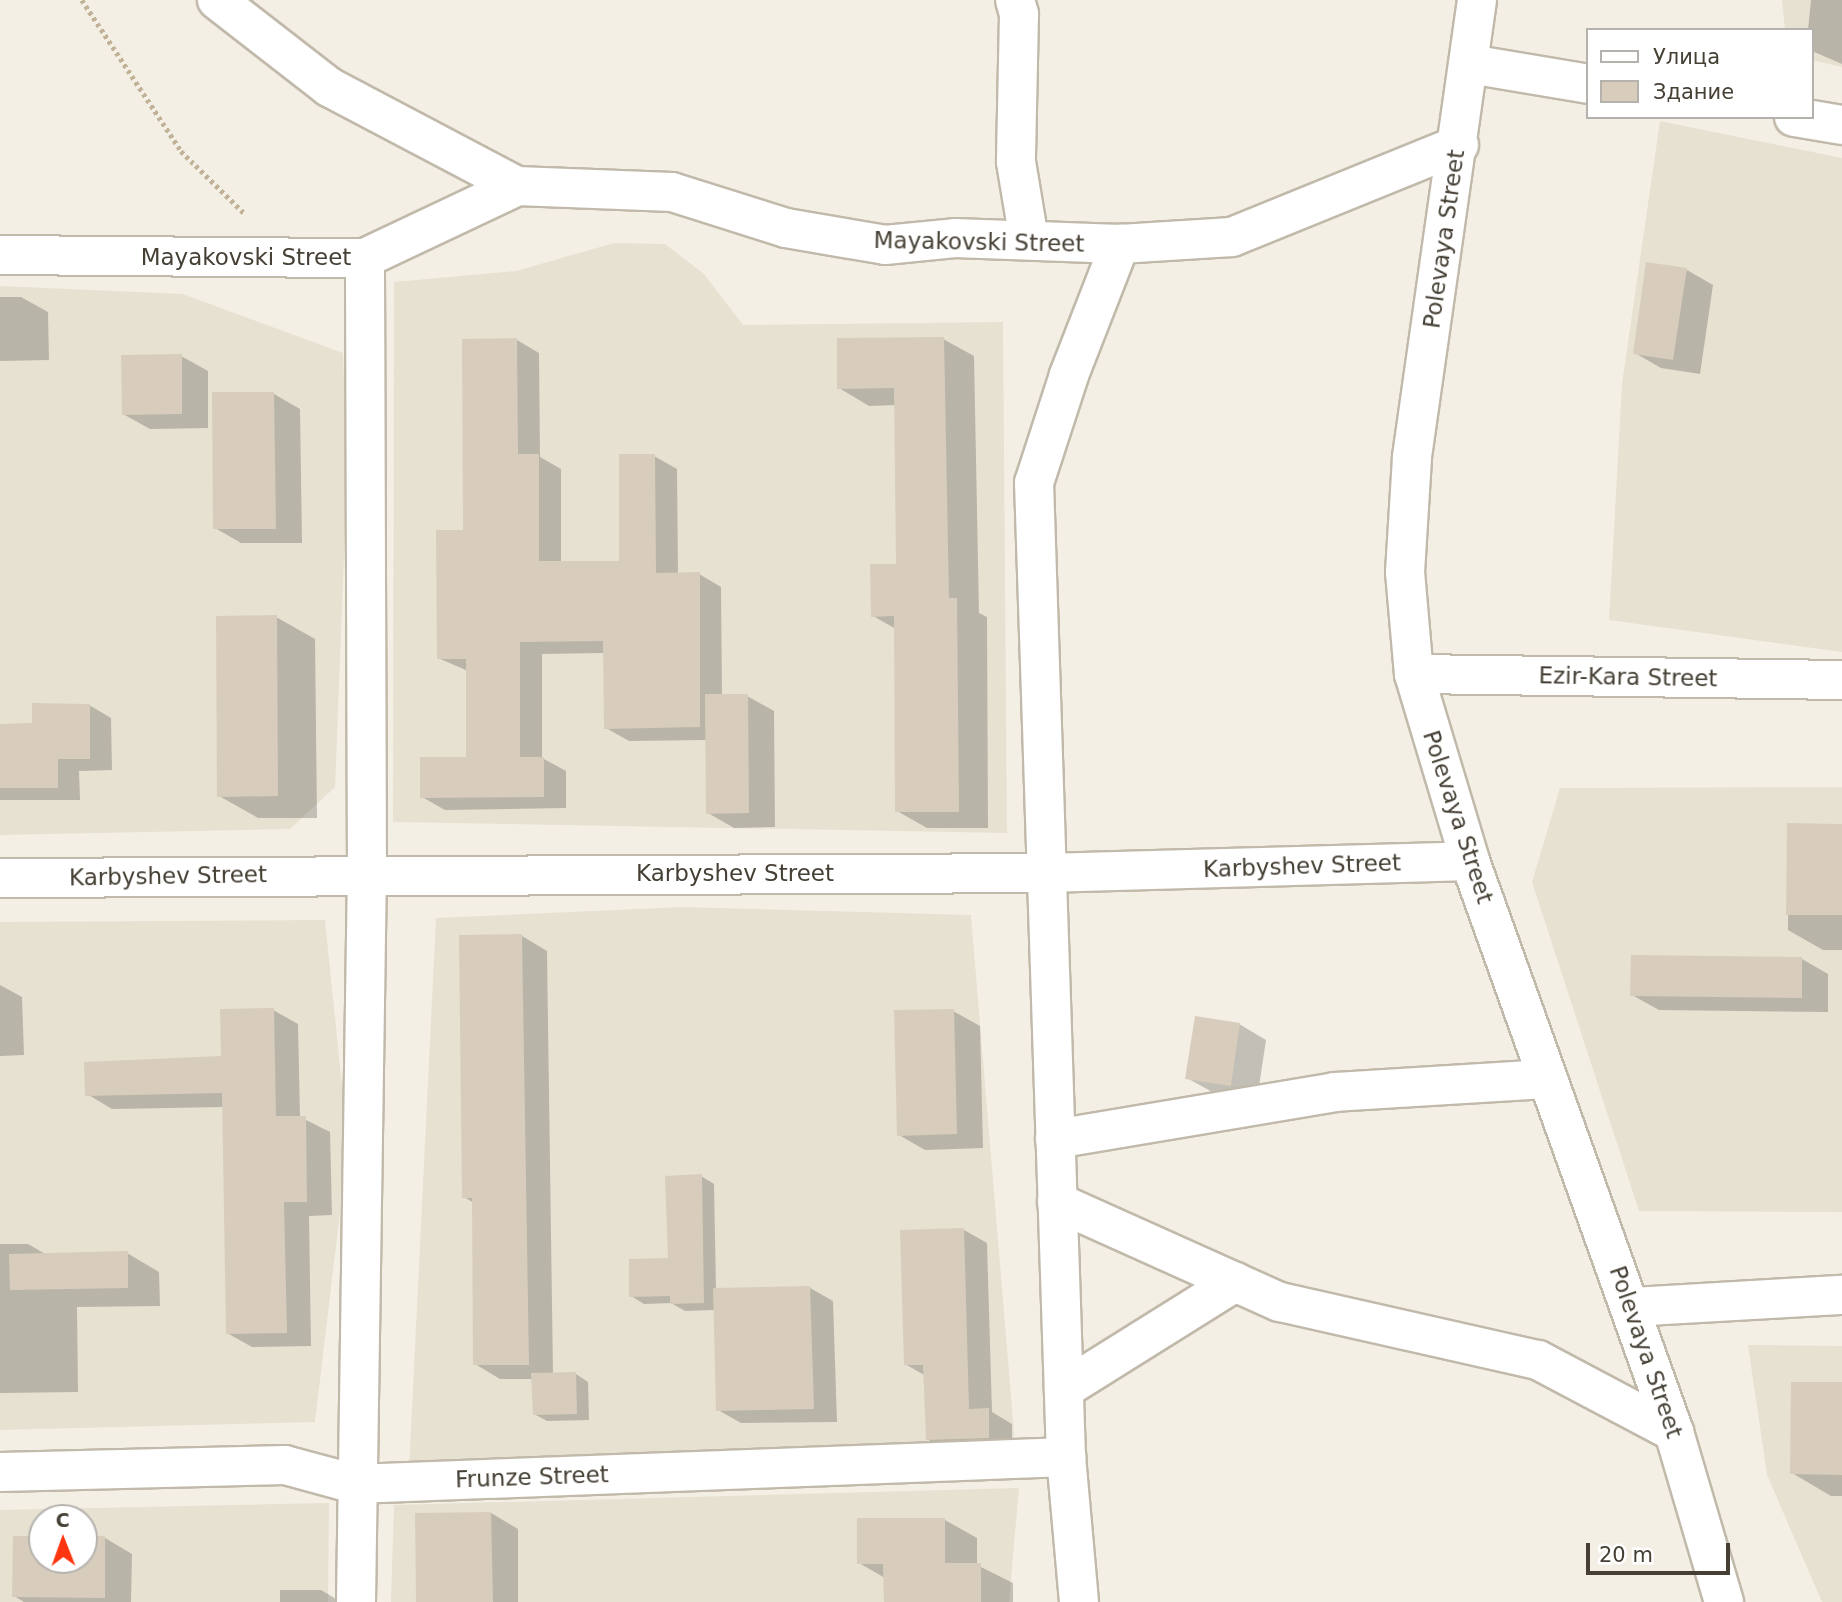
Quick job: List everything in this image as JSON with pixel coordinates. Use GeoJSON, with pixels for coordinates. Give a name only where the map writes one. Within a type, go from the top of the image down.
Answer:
{"type":"FeatureCollection","features":[{"type":"Feature","properties":{"kind":"street"},"geometry":{"type":"LineString","coordinates":[[217,0],[329,87],[517,186]]}},
{"type":"Feature","properties":{"kind":"street"},"geometry":{"type":"LineString","coordinates":[[1015,0],[1019,14],[1016,162],[1028,240]]}},
{"type":"Feature","properties":{"kind":"street","name":"Polevaya Street"},"geometry":{"type":"LineString","coordinates":[[1477,0],[1412,458],[1405,572],[1414,674],[1470,861],[1674,1432],[1724,1602]]}},
{"type":"Feature","properties":{"kind":"street"},"geometry":{"type":"LineString","coordinates":[[1469,64],[1587,84]]}},
{"type":"Feature","properties":{"kind":"street"},"geometry":{"type":"LineString","coordinates":[[1806,119],[1842,125]]}},
{"type":"Feature","properties":{"kind":"street","name":"Mayakovski Street"},"geometry":{"type":"LineString","coordinates":[[0,255],[365,258],[517,186],[672,191],[786,228],[885,245],[956,238],[1119,244],[1232,237],[1458,145]]}},
{"type":"Feature","properties":{"kind":"street"},"geometry":{"type":"LineString","coordinates":[[1079,1602],[1066,1457],[1063,1389],[1034,483],[1069,375],[1119,244]]}},
{"type":"Feature","properties":{"kind":"street"},"geometry":{"type":"LineString","coordinates":[[356,1602],[355,1484],[367,873],[365,258]]}},
{"type":"Feature","properties":{"kind":"street","name":"Ezir-Kara Street"},"geometry":{"type":"LineString","coordinates":[[1414,674],[1842,680]]}},
{"type":"Feature","properties":{"kind":"street","name":"Karbyshev Street"},"geometry":{"type":"LineString","coordinates":[[0,878],[367,873],[1046,873],[1470,861]]}},
{"type":"Feature","properties":{"kind":"street"},"geometry":{"type":"LineString","coordinates":[[1055,1139],[1335,1092],[1548,1079]]}},
{"type":"Feature","properties":{"kind":"street"},"geometry":{"type":"LineString","coordinates":[[1057,1202],[1280,1303],[1538,1360],[1674,1432]]}},
{"type":"Feature","properties":{"kind":"street"},"geometry":{"type":"LineString","coordinates":[[1063,1389],[1236,1282]]}},
{"type":"Feature","properties":{"kind":"street"},"geometry":{"type":"LineString","coordinates":[[1631,1307],[1842,1295]]}},
{"type":"Feature","properties":{"kind":"street","name":"Frunze Street"},"geometry":{"type":"LineString","coordinates":[[0,1472],[285,1465],[355,1484],[1066,1457]]}},
{"type":"Feature","properties":{"kind":"path"},"geometry":{"type":"LineString","coordinates":[[82,0],[181,151],[289,257]]}},
{"type":"Feature","properties":{"kind":"shaded area"},"geometry":{"type":"Polygon","coordinates":[[[1782,0],[1842,0],[1842,67],[1814,60],[1814,28],[1785,28],[1782,0]]]}},
{"type":"Feature","properties":{"kind":"shaded area"},"geometry":{"type":"Polygon","coordinates":[[[1660,121],[1842,158],[1842,652],[1609,620],[1622,384],[1660,121]]]}},
{"type":"Feature","properties":{"kind":"shaded area"},"geometry":{"type":"Polygon","coordinates":[[[614,243],[665,244],[704,274],[743,325],[1003,322],[1007,833],[393,822],[394,282],[516,271],[614,243]]]}},
{"type":"Feature","properties":{"kind":"shaded area"},"geometry":{"type":"Polygon","coordinates":[[[0,286],[183,294],[343,353],[347,482],[335,787],[290,829],[0,835],[0,286]]]}},
{"type":"Feature","properties":{"kind":"shaded area"},"geometry":{"type":"Polygon","coordinates":[[[1842,787],[1842,1212],[1639,1211],[1532,882],[1560,788],[1842,787]]]}},
{"type":"Feature","properties":{"kind":"shaded area"},"geometry":{"type":"Polygon","coordinates":[[[683,907],[971,915],[1016,1456],[409,1469],[436,918],[683,907]]]}},
{"type":"Feature","properties":{"kind":"shaded area"},"geometry":{"type":"Polygon","coordinates":[[[325,920],[348,1145],[315,1422],[0,1430],[0,922],[325,920]]]}},
{"type":"Feature","properties":{"kind":"shaded area"},"geometry":{"type":"Polygon","coordinates":[[[1748,1345],[1842,1346],[1842,1602],[1822,1602],[1767,1475],[1748,1345]]]}},
{"type":"Feature","properties":{"kind":"shaded area"},"geometry":{"type":"Polygon","coordinates":[[[1019,1488],[1009,1602],[391,1602],[394,1505],[1019,1488]]]}},
{"type":"Feature","properties":{"kind":"shaded area"},"geometry":{"type":"Polygon","coordinates":[[[329,1503],[328,1602],[0,1602],[0,1510],[28,1509],[28,1574],[98,1574],[98,1508],[329,1503]]]}},
{"type":"Feature","properties":{"kind":"building"},"geometry":{"type":"Polygon","coordinates":[[[1646,262],[1687,268],[1673,360],[1633,354],[1646,262]]]}},
{"type":"Feature","properties":{"kind":"building"},"geometry":{"type":"Polygon","coordinates":[[[944,337],[949,598],[957,598],[959,812],[895,812],[894,616],[871,617],[870,564],[896,564],[894,388],[837,389],[837,338],[944,337]]]}},
{"type":"Feature","properties":{"kind":"building"},"geometry":{"type":"Polygon","coordinates":[[[517,338],[518,454],[539,454],[539,561],[619,561],[619,454],[655,454],[656,573],[700,572],[700,727],[604,729],[603,641],[520,642],[520,757],[544,757],[544,797],[420,798],[420,757],[466,757],[466,659],[437,659],[436,530],[463,530],[462,339],[517,338]]]}},
{"type":"Feature","properties":{"kind":"building"},"geometry":{"type":"Polygon","coordinates":[[[182,354],[182,414],[122,415],[121,355],[182,354]]]}},
{"type":"Feature","properties":{"kind":"building"},"geometry":{"type":"Polygon","coordinates":[[[212,392],[274,392],[276,529],[213,529],[212,392]]]}},
{"type":"Feature","properties":{"kind":"building"},"geometry":{"type":"Polygon","coordinates":[[[277,615],[278,796],[217,797],[216,616],[277,615]]]}},
{"type":"Feature","properties":{"kind":"building"},"geometry":{"type":"Polygon","coordinates":[[[705,694],[748,694],[749,813],[706,814],[705,694]]]}},
{"type":"Feature","properties":{"kind":"building"},"geometry":{"type":"Polygon","coordinates":[[[32,703],[90,704],[90,759],[58,759],[58,788],[0,788],[0,724],[32,723],[32,703]]]}},
{"type":"Feature","properties":{"kind":"building"},"geometry":{"type":"Polygon","coordinates":[[[1787,823],[1842,824],[1842,915],[1786,915],[1787,823]]]}},
{"type":"Feature","properties":{"kind":"building"},"geometry":{"type":"Polygon","coordinates":[[[522,934],[529,1365],[473,1365],[472,1198],[462,1198],[459,935],[522,934]]]}},
{"type":"Feature","properties":{"kind":"building"},"geometry":{"type":"Polygon","coordinates":[[[1631,955],[1802,957],[1802,998],[1630,996],[1631,955]]]}},
{"type":"Feature","properties":{"kind":"building"},"geometry":{"type":"Polygon","coordinates":[[[274,1008],[276,1116],[306,1116],[307,1202],[284,1202],[287,1333],[226,1334],[222,1093],[85,1096],[84,1062],[221,1056],[220,1009],[274,1008]]]}},
{"type":"Feature","properties":{"kind":"building"},"geometry":{"type":"Polygon","coordinates":[[[954,1009],[957,1134],[897,1136],[894,1010],[954,1009]]]}},
{"type":"Feature","properties":{"kind":"building"},"geometry":{"type":"Polygon","coordinates":[[[1195,1016],[1240,1023],[1231,1086],[1185,1079],[1195,1016]]]}},
{"type":"Feature","properties":{"kind":"building"},"geometry":{"type":"Polygon","coordinates":[[[702,1174],[704,1303],[670,1304],[670,1296],[629,1297],[629,1259],[668,1258],[665,1176],[702,1174]]]}},
{"type":"Feature","properties":{"kind":"building"},"geometry":{"type":"Polygon","coordinates":[[[964,1228],[969,1409],[989,1408],[989,1438],[926,1440],[923,1365],[904,1365],[900,1230],[964,1228]]]}},
{"type":"Feature","properties":{"kind":"building"},"geometry":{"type":"Polygon","coordinates":[[[128,1251],[128,1288],[10,1290],[9,1254],[128,1251]]]}},
{"type":"Feature","properties":{"kind":"building"},"geometry":{"type":"Polygon","coordinates":[[[810,1286],[814,1409],[716,1411],[713,1288],[810,1286]]]}},
{"type":"Feature","properties":{"kind":"building"},"geometry":{"type":"Polygon","coordinates":[[[576,1372],[577,1414],[533,1415],[531,1373],[576,1372]]]}},
{"type":"Feature","properties":{"kind":"building"},"geometry":{"type":"Polygon","coordinates":[[[1791,1382],[1842,1382],[1842,1475],[1790,1474],[1791,1382]]]}},
{"type":"Feature","properties":{"kind":"building"},"geometry":{"type":"Polygon","coordinates":[[[491,1512],[493,1602],[416,1602],[415,1513],[491,1512]]]}},
{"type":"Feature","properties":{"kind":"building"},"geometry":{"type":"Polygon","coordinates":[[[857,1518],[945,1518],[945,1563],[981,1563],[981,1602],[884,1602],[883,1564],[857,1564],[857,1518]]]}},
{"type":"Feature","properties":{"kind":"building"},"geometry":{"type":"Polygon","coordinates":[[[13,1536],[28,1536],[28,1574],[98,1574],[98,1536],[105,1536],[105,1598],[12,1597],[13,1536]]]}}]}
